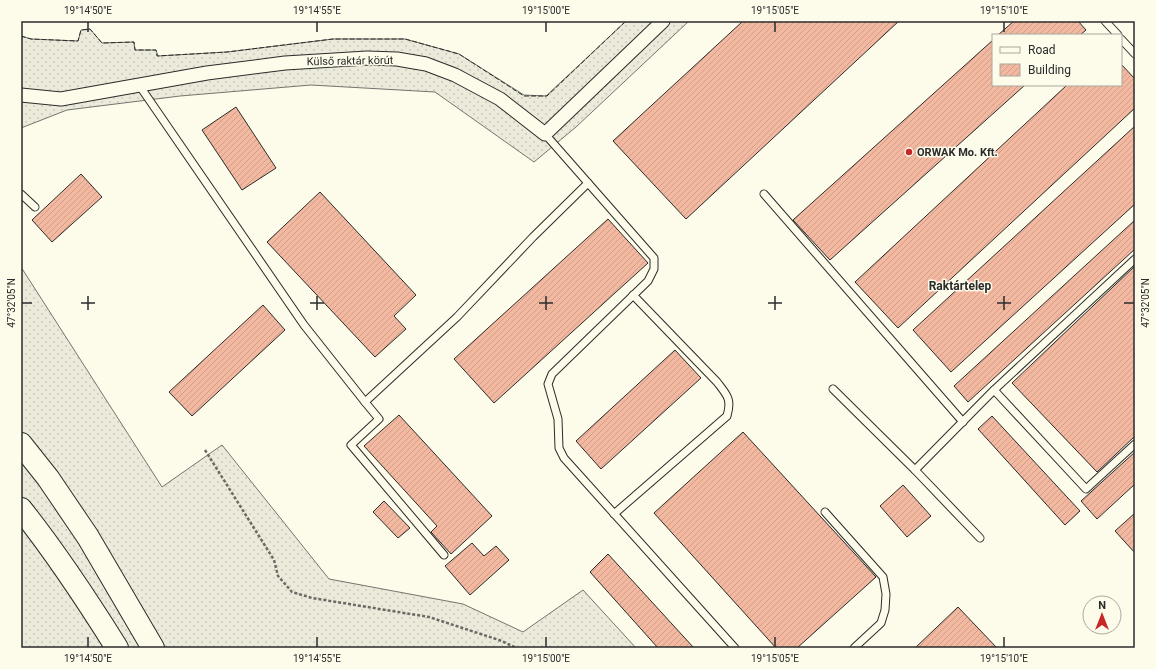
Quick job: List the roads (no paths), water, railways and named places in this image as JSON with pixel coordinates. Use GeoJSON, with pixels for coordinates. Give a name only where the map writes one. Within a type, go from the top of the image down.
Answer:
{"type":"FeatureCollection","features":[{"type":"Feature","properties":{"kind":"highway"},"geometry":{"type":"LineString","coordinates":[[21,444],[48,478],[88,537],[153,648]]}},
{"type":"Feature","properties":{"kind":"highway"},"geometry":{"type":"LineString","coordinates":[[21,509],[72,577],[94,609],[117,648]]}},
{"type":"Feature","properties":{"kind":"street"},"geometry":{"type":"LineString","coordinates":[[545,134],[663,21]]}},
{"type":"Feature","properties":{"kind":"street","name":"Külső raktár körút"},"geometry":{"type":"LineString","coordinates":[[21,95],[61,99],[207,73],[285,63],[346,59],[397,59],[426,64],[455,75],[500,99],[545,134]]}},
{"type":"Feature","properties":{"kind":"lane"},"geometry":{"type":"LineString","coordinates":[[1105,21],[1117,34]]}},
{"type":"Feature","properties":{"kind":"lane"},"geometry":{"type":"LineString","coordinates":[[1122,40],[1135,54]]}},
{"type":"Feature","properties":{"kind":"lane"},"geometry":{"type":"LineString","coordinates":[[139,85],[304,325],[379,419],[351,446],[444,555]]}},
{"type":"Feature","properties":{"kind":"lane"},"geometry":{"type":"LineString","coordinates":[[545,134],[654,258],[654,269],[648,281],[552,374],[548,384],[558,419],[559,448],[564,458],[735,648]]}},
{"type":"Feature","properties":{"kind":"lane"},"geometry":{"type":"LineString","coordinates":[[365,402],[457,317],[533,236],[588,183]]}},
{"type":"Feature","properties":{"kind":"lane"},"geometry":{"type":"LineString","coordinates":[[21,194],[35,207]]}},
{"type":"Feature","properties":{"kind":"lane"},"geometry":{"type":"LineString","coordinates":[[764,194],[963,422]]}},
{"type":"Feature","properties":{"kind":"lane"},"geometry":{"type":"LineString","coordinates":[[915,470],[994,390],[1135,260]]}},
{"type":"Feature","properties":{"kind":"lane"},"geometry":{"type":"LineString","coordinates":[[614,514],[727,416],[730,406],[726,393],[717,382],[633,296]]}},
{"type":"Feature","properties":{"kind":"lane"},"geometry":{"type":"LineString","coordinates":[[833,389],[915,470],[980,538]]}},
{"type":"Feature","properties":{"kind":"lane"},"geometry":{"type":"LineString","coordinates":[[994,390],[1086,489],[1135,444]]}},
{"type":"Feature","properties":{"kind":"lane"},"geometry":{"type":"LineString","coordinates":[[825,512],[883,577],[886,594],[885,610],[881,623],[854,648]]}},
{"type":"Feature","properties":{"kind":"place","name":"ORWAK Mo. Kft."},"geometry":{"type":"Point","coordinates":[909,152]}},
{"type":"Feature","properties":{"kind":"district","name":"Raktártelep"},"geometry":{"type":"Point","coordinates":[960,286]}}]}
